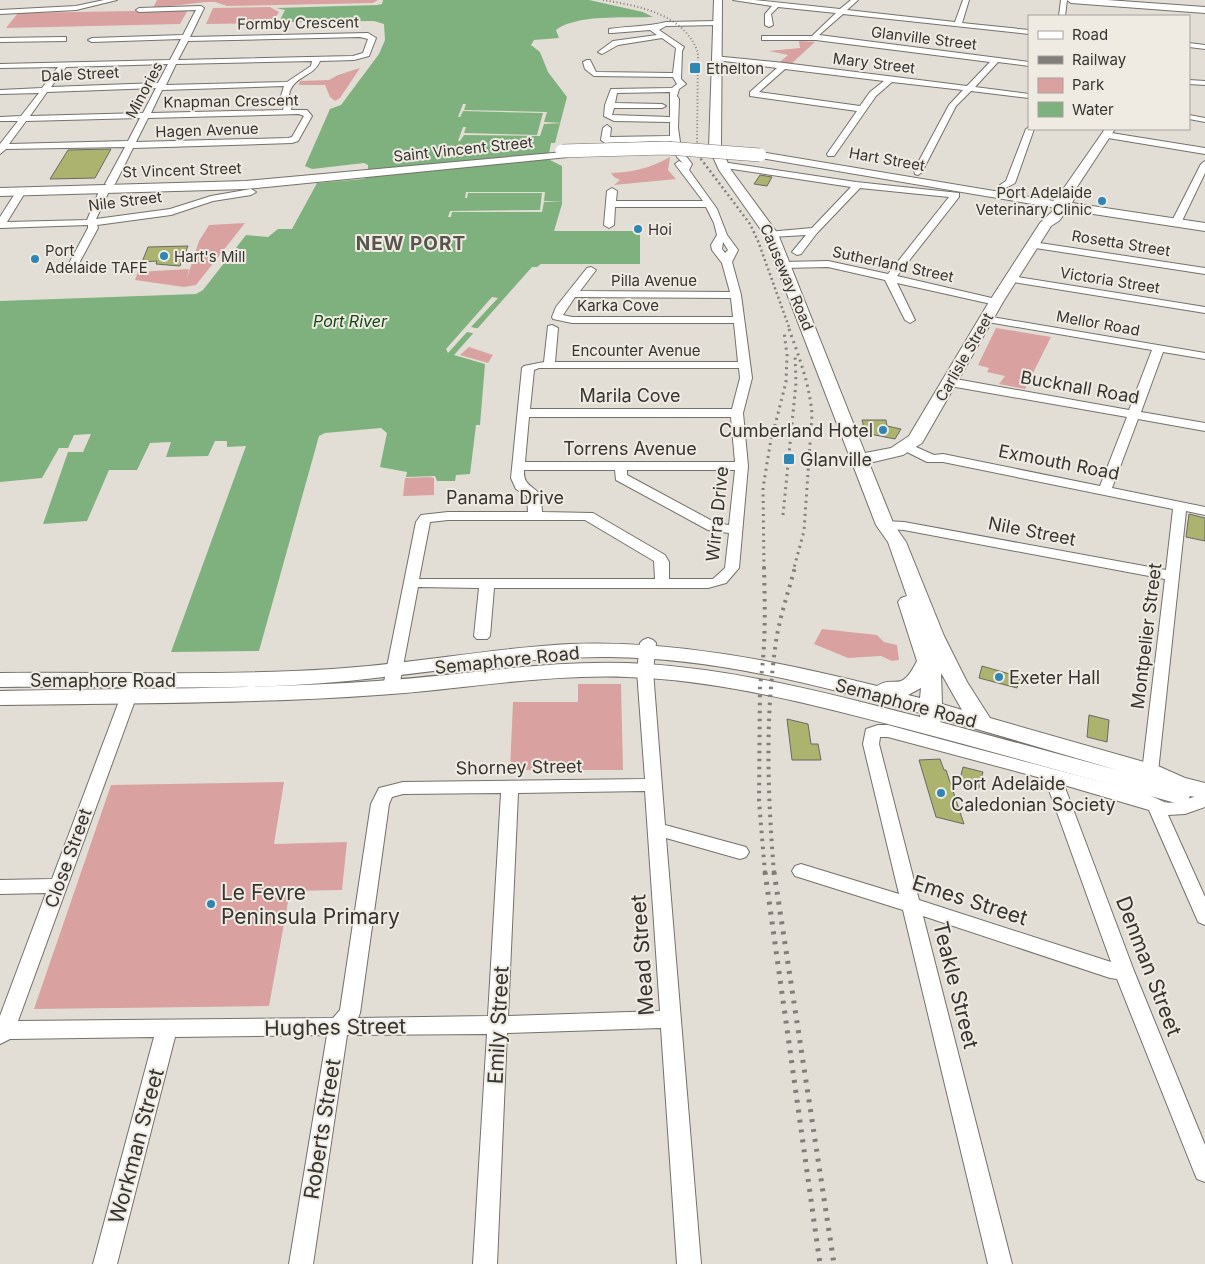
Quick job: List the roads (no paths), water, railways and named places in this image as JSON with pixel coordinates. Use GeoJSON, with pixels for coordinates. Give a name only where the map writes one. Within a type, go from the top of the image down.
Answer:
{"type":"FeatureCollection","features":[{"type":"Feature","properties":{"kind":"main road","name":"Causeway Road"},"geometry":{"type":"LineString","coordinates":[[718,0],[714,146],[722,165],[762,218],[771,234],[885,524],[897,542],[936,661],[982,723]]}},
{"type":"Feature","properties":{"kind":"main road"},"geometry":{"type":"LineString","coordinates":[[1072,0],[1152,4]]}},
{"type":"Feature","properties":{"kind":"main road"},"geometry":{"type":"LineString","coordinates":[[1092,0],[1203,9]]}},
{"type":"Feature","properties":{"kind":"main road"},"geometry":{"type":"LineString","coordinates":[[1192,20],[1203,9]]}},
{"type":"Feature","properties":{"kind":"main road","name":"Carlisle Street"},"geometry":{"type":"LineString","coordinates":[[908,447],[916,439],[996,302],[1055,211],[1071,193],[1068,191],[1108,132]]}},
{"type":"Feature","properties":{"kind":"main road","name":"Hart Street"},"geometry":{"type":"LineString","coordinates":[[563,153],[626,151],[761,157],[1055,211],[1205,227]]}},
{"type":"Feature","properties":{"kind":"main road","name":"Saint Vincent Street"},"geometry":{"type":"LineString","coordinates":[[364,172],[563,153]]}},
{"type":"Feature","properties":{"kind":"main road","name":"Hart Street"},"geometry":{"type":"LineString","coordinates":[[761,157],[956,195],[1205,232]]}},
{"type":"Feature","properties":{"kind":"main road","name":"St Vincent Street"},"geometry":{"type":"LineString","coordinates":[[0,187],[237,185],[364,172]]}},
{"type":"Feature","properties":{"kind":"main road","name":"St Vincent Street"},"geometry":{"type":"LineString","coordinates":[[0,192],[108,186]]}},
{"type":"Feature","properties":{"kind":"main road"},"geometry":{"type":"LineString","coordinates":[[859,459],[896,452],[908,447]]}},
{"type":"Feature","properties":{"kind":"main road","name":"Semaphore Road"},"geometry":{"type":"LineString","coordinates":[[646,655],[760,685],[883,723],[934,715],[982,723],[1150,772],[1180,785],[1204,799]]}},
{"type":"Feature","properties":{"kind":"main road","name":"Semaphore Road"},"geometry":{"type":"LineString","coordinates":[[0,680],[297,693],[393,679],[576,670],[646,655],[712,658],[763,666],[855,688],[934,715],[1060,772],[1204,799]]}},
{"type":"Feature","properties":{"kind":"main road"},"geometry":{"type":"LineString","coordinates":[[855,688],[903,691],[911,687],[936,661],[942,669],[934,715]]}},
{"type":"Feature","properties":{"kind":"main road","name":"Semaphore Road"},"geometry":{"type":"LineString","coordinates":[[0,698],[132,687]]}},
{"type":"Feature","properties":{"kind":"street"},"geometry":{"type":"LineString","coordinates":[[63,10],[107,0]]}},
{"type":"Feature","properties":{"kind":"street"},"geometry":{"type":"LineString","coordinates":[[0,12],[63,10],[114,0]]}},
{"type":"Feature","properties":{"kind":"street"},"geometry":{"type":"LineString","coordinates":[[736,0],[1028,32]]}},
{"type":"Feature","properties":{"kind":"street"},"geometry":{"type":"LineString","coordinates":[[816,38],[816,35],[855,0]]}},
{"type":"Feature","properties":{"kind":"street"},"geometry":{"type":"LineString","coordinates":[[958,24],[966,0]]}},
{"type":"Feature","properties":{"kind":"street"},"geometry":{"type":"LineString","coordinates":[[1062,15],[1064,0]]}},
{"type":"Feature","properties":{"kind":"street"},"geometry":{"type":"LineString","coordinates":[[769,25],[768,14],[777,4]]}},
{"type":"Feature","properties":{"kind":"street","name":"Minories"},"geometry":{"type":"LineString","coordinates":[[72,267],[93,228],[90,218],[131,145],[201,8],[139,10]]}},
{"type":"Feature","properties":{"kind":"street"},"geometry":{"type":"LineString","coordinates":[[797,16],[807,8]]}},
{"type":"Feature","properties":{"kind":"street"},"geometry":{"type":"LineString","coordinates":[[602,52],[612,44],[658,31],[671,24],[717,24]]}},
{"type":"Feature","properties":{"kind":"street"},"geometry":{"type":"LineString","coordinates":[[612,31],[632,28],[658,31]]}},
{"type":"Feature","properties":{"kind":"street","name":"Wirra Drive"},"geometry":{"type":"LineString","coordinates":[[412,583],[712,583],[725,579],[732,568],[742,466],[737,413],[746,378],[736,295],[728,262],[717,250],[716,245],[722,235],[719,223],[709,204],[685,169],[677,161],[681,156],[675,138],[674,120],[678,51],[667,43],[658,31]]}},
{"type":"Feature","properties":{"kind":"street","name":"Formby Crescent"},"geometry":{"type":"LineString","coordinates":[[186,38],[371,36],[364,56],[317,59]]}},
{"type":"Feature","properties":{"kind":"street"},"geometry":{"type":"LineString","coordinates":[[92,40],[186,38]]}},
{"type":"Feature","properties":{"kind":"street","name":"Glanville Street"},"geometry":{"type":"LineString","coordinates":[[765,38],[816,38],[1028,64]]}},
{"type":"Feature","properties":{"kind":"street"},"geometry":{"type":"LineString","coordinates":[[0,40],[63,39]]}},
{"type":"Feature","properties":{"kind":"street"},"geometry":{"type":"LineString","coordinates":[[619,42],[667,43]]}},
{"type":"Feature","properties":{"kind":"street"},"geometry":{"type":"LineString","coordinates":[[1190,45],[1205,47]]}},
{"type":"Feature","properties":{"kind":"street","name":"Mary Street"},"geometry":{"type":"LineString","coordinates":[[716,58],[1028,96]]}},
{"type":"Feature","properties":{"kind":"street"},"geometry":{"type":"LineString","coordinates":[[0,66],[317,59],[314,67],[288,84],[285,96],[289,99],[287,112]]}},
{"type":"Feature","properties":{"kind":"street"},"geometry":{"type":"LineString","coordinates":[[918,172],[954,105],[996,60]]}},
{"type":"Feature","properties":{"kind":"street"},"geometry":{"type":"LineString","coordinates":[[587,62],[588,67],[594,74],[600,77],[599,82]]}},
{"type":"Feature","properties":{"kind":"street"},"geometry":{"type":"LineString","coordinates":[[1,149],[63,65]]}},
{"type":"Feature","properties":{"kind":"street"},"geometry":{"type":"LineString","coordinates":[[784,65],[753,94],[862,109]]}},
{"type":"Feature","properties":{"kind":"street"},"geometry":{"type":"LineString","coordinates":[[594,74],[676,87]]}},
{"type":"Feature","properties":{"kind":"street"},"geometry":{"type":"LineString","coordinates":[[831,154],[873,94],[890,79]]}},
{"type":"Feature","properties":{"kind":"street"},"geometry":{"type":"LineString","coordinates":[[1190,82],[1205,83]]}},
{"type":"Feature","properties":{"kind":"street","name":"Dale Street"},"geometry":{"type":"LineString","coordinates":[[0,92],[161,86],[288,84]]}},
{"type":"Feature","properties":{"kind":"street"},"geometry":{"type":"LineString","coordinates":[[674,120],[610,118],[608,116],[609,105],[614,92],[676,87]]}},
{"type":"Feature","properties":{"kind":"street"},"geometry":{"type":"LineString","coordinates":[[609,105],[662,106]]}},
{"type":"Feature","properties":{"kind":"street","name":"Knapman Crescent"},"geometry":{"type":"LineString","coordinates":[[0,119],[304,112],[308,116],[295,138],[284,141]]}},
{"type":"Feature","properties":{"kind":"street"},"geometry":{"type":"LineString","coordinates":[[1190,118],[1205,120]]}},
{"type":"Feature","properties":{"kind":"street"},"geometry":{"type":"LineString","coordinates":[[607,128],[605,140],[675,138]]}},
{"type":"Feature","properties":{"kind":"street"},"geometry":{"type":"LineString","coordinates":[[1005,185],[1010,183],[1030,130]]}},
{"type":"Feature","properties":{"kind":"street"},"geometry":{"type":"LineString","coordinates":[[1108,132],[1205,151]]}},
{"type":"Feature","properties":{"kind":"street","name":"Hagen Avenue"},"geometry":{"type":"LineString","coordinates":[[1,149],[284,141]]}},
{"type":"Feature","properties":{"kind":"street"},"geometry":{"type":"LineString","coordinates":[[1176,223],[1205,164]]}},
{"type":"Feature","properties":{"kind":"street","name":"Hart Street"},"geometry":{"type":"LineString","coordinates":[[722,165],[856,184],[956,195]]}},
{"type":"Feature","properties":{"kind":"street"},"geometry":{"type":"LineString","coordinates":[[771,234],[813,232],[818,230],[856,188],[856,184]]}},
{"type":"Feature","properties":{"kind":"street"},"geometry":{"type":"LineString","coordinates":[[0,225],[21,191]]}},
{"type":"Feature","properties":{"kind":"street"},"geometry":{"type":"LineString","coordinates":[[609,225],[612,191]]}},
{"type":"Feature","properties":{"kind":"street","name":"Nile Street"},"geometry":{"type":"LineString","coordinates":[[0,225],[92,222],[165,213],[212,199],[251,192]]}},
{"type":"Feature","properties":{"kind":"street"},"geometry":{"type":"LineString","coordinates":[[910,320],[890,278],[956,195]]}},
{"type":"Feature","properties":{"kind":"street"},"geometry":{"type":"LineString","coordinates":[[612,204],[709,204]]}},
{"type":"Feature","properties":{"kind":"street"},"geometry":{"type":"LineString","coordinates":[[797,252],[813,232]]}},
{"type":"Feature","properties":{"kind":"street","name":"Rosetta Street"},"geometry":{"type":"LineString","coordinates":[[1033,245],[1205,271]]}},
{"type":"Feature","properties":{"kind":"street","name":"Sutherland Street"},"geometry":{"type":"LineString","coordinates":[[783,265],[824,264],[996,302]]}},
{"type":"Feature","properties":{"kind":"street","name":"Karka Cove"},"geometry":{"type":"LineString","coordinates":[[591,270],[557,313],[557,317],[572,320],[738,320]]}},
{"type":"Feature","properties":{"kind":"street","name":"Victoria Street"},"geometry":{"type":"LineString","coordinates":[[1011,279],[1205,310]]}},
{"type":"Feature","properties":{"kind":"street","name":"Pilla Avenue"},"geometry":{"type":"LineString","coordinates":[[572,294],[736,295]]}},
{"type":"Feature","properties":{"kind":"street","name":"Mellor Road"},"geometry":{"type":"LineString","coordinates":[[986,319],[1205,356]]}},
{"type":"Feature","properties":{"kind":"street"},"geometry":{"type":"LineString","coordinates":[[549,365],[552,328]]}},
{"type":"Feature","properties":{"kind":"street"},"geometry":{"type":"LineString","coordinates":[[1105,490],[1159,348]]}},
{"type":"Feature","properties":{"kind":"street","name":"Encounter Avenue"},"geometry":{"type":"LineString","coordinates":[[523,413],[528,368],[538,365],[745,365]]}},
{"type":"Feature","properties":{"kind":"street","name":"Bucknall Road"},"geometry":{"type":"LineString","coordinates":[[950,382],[1205,427]]}},
{"type":"Feature","properties":{"kind":"street"},"geometry":{"type":"LineString","coordinates":[[523,413],[517,478],[521,486],[534,495],[535,516]]}},
{"type":"Feature","properties":{"kind":"street","name":"Marila Cove"},"geometry":{"type":"LineString","coordinates":[[523,413],[737,413]]}},
{"type":"Feature","properties":{"kind":"street","name":"Exmouth Road"},"geometry":{"type":"LineString","coordinates":[[908,447],[932,459],[943,458],[1205,510]]}},
{"type":"Feature","properties":{"kind":"street","name":"Torrens Avenue"},"geometry":{"type":"LineString","coordinates":[[518,466],[742,466]]}},
{"type":"Feature","properties":{"kind":"street"},"geometry":{"type":"LineString","coordinates":[[621,466],[622,477],[713,527],[736,530]]}},
{"type":"Feature","properties":{"kind":"street","name":"Montpelier Street"},"geometry":{"type":"LineString","coordinates":[[1150,772],[1180,505]]}},
{"type":"Feature","properties":{"kind":"street","name":"Panama Drive"},"geometry":{"type":"LineString","coordinates":[[393,679],[422,522],[426,518],[448,516],[588,516],[660,558],[662,562],[662,584]]}},
{"type":"Feature","properties":{"kind":"street","name":"Nile Street"},"geometry":{"type":"LineString","coordinates":[[885,524],[1172,576]]}},
{"type":"Feature","properties":{"kind":"street"},"geometry":{"type":"LineString","coordinates":[[482,636],[488,583]]}},
{"type":"Feature","properties":{"kind":"street","name":"Mead Street"},"geometry":{"type":"LineString","coordinates":[[646,655],[644,785],[656,828],[689,1264]]}},
{"type":"Feature","properties":{"kind":"street","name":"Close Street"},"geometry":{"type":"LineString","coordinates":[[2,1031],[132,687]]}},
{"type":"Feature","properties":{"kind":"street","name":"Semaphore Road"},"geometry":{"type":"LineString","coordinates":[[883,723],[1060,772],[1157,806],[1179,811],[1204,799]]}},
{"type":"Feature","properties":{"kind":"street","name":"Teakle Street"},"geometry":{"type":"LineString","coordinates":[[883,723],[872,733],[870,739],[1000,1264]]}},
{"type":"Feature","properties":{"kind":"street","name":"Denman Street"},"geometry":{"type":"LineString","coordinates":[[1060,772],[1124,971],[1205,1172]]}},
{"type":"Feature","properties":{"kind":"street","name":"Shorney Street"},"geometry":{"type":"LineString","coordinates":[[385,792],[403,788],[644,785]]}},
{"type":"Feature","properties":{"kind":"street","name":"Emily Street"},"geometry":{"type":"LineString","coordinates":[[485,1264],[510,787]]}},
{"type":"Feature","properties":{"kind":"street","name":"Roberts Street"},"geometry":{"type":"LineString","coordinates":[[301,1264],[338,1027],[350,1013],[380,804],[385,792]]}},
{"type":"Feature","properties":{"kind":"street"},"geometry":{"type":"LineString","coordinates":[[1157,806],[1159,815],[1205,917]]}},
{"type":"Feature","properties":{"kind":"street"},"geometry":{"type":"LineString","coordinates":[[656,828],[740,852]]}},
{"type":"Feature","properties":{"kind":"street","name":"Emes Street"},"geometry":{"type":"LineString","coordinates":[[801,871],[1110,970],[1124,971]]}},
{"type":"Feature","properties":{"kind":"street"},"geometry":{"type":"LineString","coordinates":[[0,887],[58,886]]}},
{"type":"Feature","properties":{"kind":"street","name":"Hughes Street"},"geometry":{"type":"LineString","coordinates":[[2,1031],[498,1025],[670,1019]]}},
{"type":"Feature","properties":{"kind":"street","name":"Workman Street"},"geometry":{"type":"LineString","coordinates":[[104,1264],[167,1028]]}},
{"type":"Feature","properties":{"kind":"water","name":"Port River"},"geometry":{"type":"Polygon","coordinates":[[[383,0],[589,0],[643,12],[653,17],[602,18],[576,21],[556,30],[559,38],[534,40],[531,45],[540,52],[548,72],[567,97],[555,143],[551,143],[548,159],[562,166],[562,204],[554,231],[640,231],[640,264],[541,264],[537,267],[532,267],[454,355],[485,364],[480,425],[476,425],[470,474],[456,475],[455,481],[437,481],[435,476],[406,477],[407,472],[380,467],[387,433],[381,428],[325,433],[319,436],[259,651],[171,652],[246,446],[227,447],[227,441],[215,441],[208,456],[166,457],[171,442],[150,443],[137,470],[109,470],[87,521],[43,524],[68,452],[83,452],[91,434],[74,435],[68,448],[59,448],[42,478],[0,482],[0,301],[196,294],[203,290],[246,235],[268,237],[278,229],[292,229],[317,183],[368,177],[368,165],[364,163],[312,169],[305,166],[330,109],[341,105],[379,54],[385,40],[384,24],[374,21],[283,22],[280,20],[285,10],[276,8],[377,5],[382,4],[383,0]]]}},
{"type":"Feature","properties":{"kind":"railway"},"geometry":{"type":"LineString","coordinates":[[603,0],[631,5],[659,14],[683,29],[692,40],[698,53],[697,144]]}},
{"type":"Feature","properties":{"kind":"railway"},"geometry":{"type":"LineString","coordinates":[[697,144],[701,159],[750,224],[790,330]]}},
{"type":"Feature","properties":{"kind":"railway"},"geometry":{"type":"LineString","coordinates":[[789,329],[806,382],[812,415],[804,531],[794,568]]}},
{"type":"Feature","properties":{"kind":"railway"},"geometry":{"type":"LineString","coordinates":[[764,568],[763,488],[770,445],[786,382],[787,355],[784,332]]}},
{"type":"Feature","properties":{"kind":"railway"},"geometry":{"type":"LineString","coordinates":[[783,515],[796,383],[795,355]]}},
{"type":"Feature","properties":{"kind":"railway"},"geometry":{"type":"LineString","coordinates":[[764,567],[765,626],[760,685],[759,801],[765,873]]}},
{"type":"Feature","properties":{"kind":"railway"},"geometry":{"type":"LineString","coordinates":[[774,873],[769,789],[770,705],[776,639],[795,567]]}},
{"type":"Feature","properties":{"kind":"railway"},"geometry":{"type":"LineString","coordinates":[[765,872],[820,1264]]}},
{"type":"Feature","properties":{"kind":"railway"},"geometry":{"type":"LineString","coordinates":[[774,872],[834,1264]]}},
{"type":"Feature","properties":{"kind":"place","name":"Ethelton"},"geometry":{"type":"Point","coordinates":[695,68]}},
{"type":"Feature","properties":{"kind":"place","name":"Port Adelaide Veterinary Clinic"},"geometry":{"type":"Point","coordinates":[1102,201]}},
{"type":"Feature","properties":{"kind":"place","name":"Hoi"},"geometry":{"type":"Point","coordinates":[638,229]}},
{"type":"Feature","properties":{"kind":"place","name":"Hart's Mill"},"geometry":{"type":"Point","coordinates":[164,256]}},
{"type":"Feature","properties":{"kind":"place","name":"Port Adelaide TAFE"},"geometry":{"type":"Point","coordinates":[35,259]}},
{"type":"Feature","properties":{"kind":"place","name":"Cumberland Hotel"},"geometry":{"type":"Point","coordinates":[883,430]}},
{"type":"Feature","properties":{"kind":"place","name":"Glanville"},"geometry":{"type":"Point","coordinates":[789,459]}},
{"type":"Feature","properties":{"kind":"place","name":"Exeter Hall"},"geometry":{"type":"Point","coordinates":[999,677]}},
{"type":"Feature","properties":{"kind":"place","name":"Port Adelaide Caledonian Society"},"geometry":{"type":"Point","coordinates":[941,793]}},
{"type":"Feature","properties":{"kind":"place","name":"Le Fevre Peninsula Primary"},"geometry":{"type":"Point","coordinates":[211,904]}},
{"type":"Feature","properties":{"kind":"district","name":"NEW PORT"},"geometry":{"type":"Point","coordinates":[411,243]}}]}
